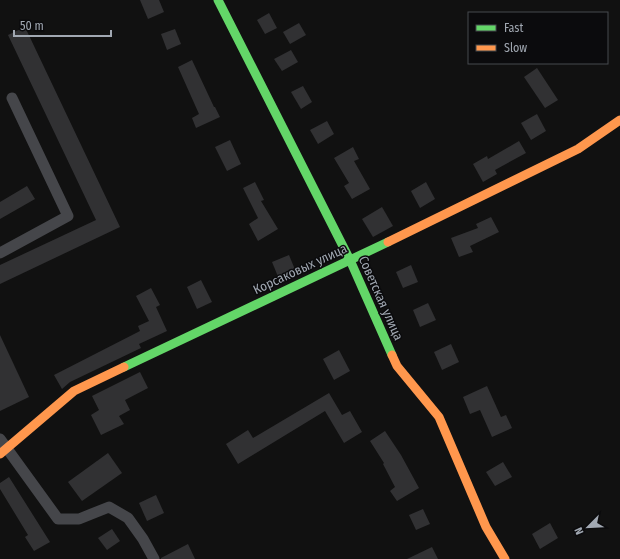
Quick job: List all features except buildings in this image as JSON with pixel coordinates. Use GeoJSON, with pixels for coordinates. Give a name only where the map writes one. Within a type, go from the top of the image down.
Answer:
{"type":"FeatureCollection","features":[{"type":"Feature","properties":{"kind":"street","name":"Советская улица"},"geometry":{"type":"LineString","coordinates":[[218,0],[350,260],[397,366],[439,417],[486,527],[505,559]]}},
{"type":"Feature","properties":{"kind":"street"},"geometry":{"type":"LineString","coordinates":[[0,254],[68,216],[12,98]]}},
{"type":"Feature","properties":{"kind":"street","name":"Корсаковых улица"},"geometry":{"type":"LineString","coordinates":[[4,452],[74,391],[578,150],[620,120]]}},
{"type":"Feature","properties":{"kind":"street"},"geometry":{"type":"LineString","coordinates":[[0,439],[4,452],[58,520],[79,520],[109,508],[128,518],[143,539],[154,559]]}},
{"type":"Feature","properties":{"kind":"traffic: fast"},"geometry":{"type":"LineString","coordinates":[[218,0],[350,260],[392,355]]}},
{"type":"Feature","properties":{"kind":"traffic: fast"},"geometry":{"type":"LineString","coordinates":[[124,367],[388,242]]}},
{"type":"Feature","properties":{"kind":"traffic: slow"},"geometry":{"type":"LineString","coordinates":[[388,242],[578,149],[620,120]]}},
{"type":"Feature","properties":{"kind":"traffic: slow"},"geometry":{"type":"LineString","coordinates":[[392,355],[397,366],[439,417],[486,527],[505,559]]}},
{"type":"Feature","properties":{"kind":"traffic: slow"},"geometry":{"type":"LineString","coordinates":[[0,454],[74,391],[124,367]]}}]}
